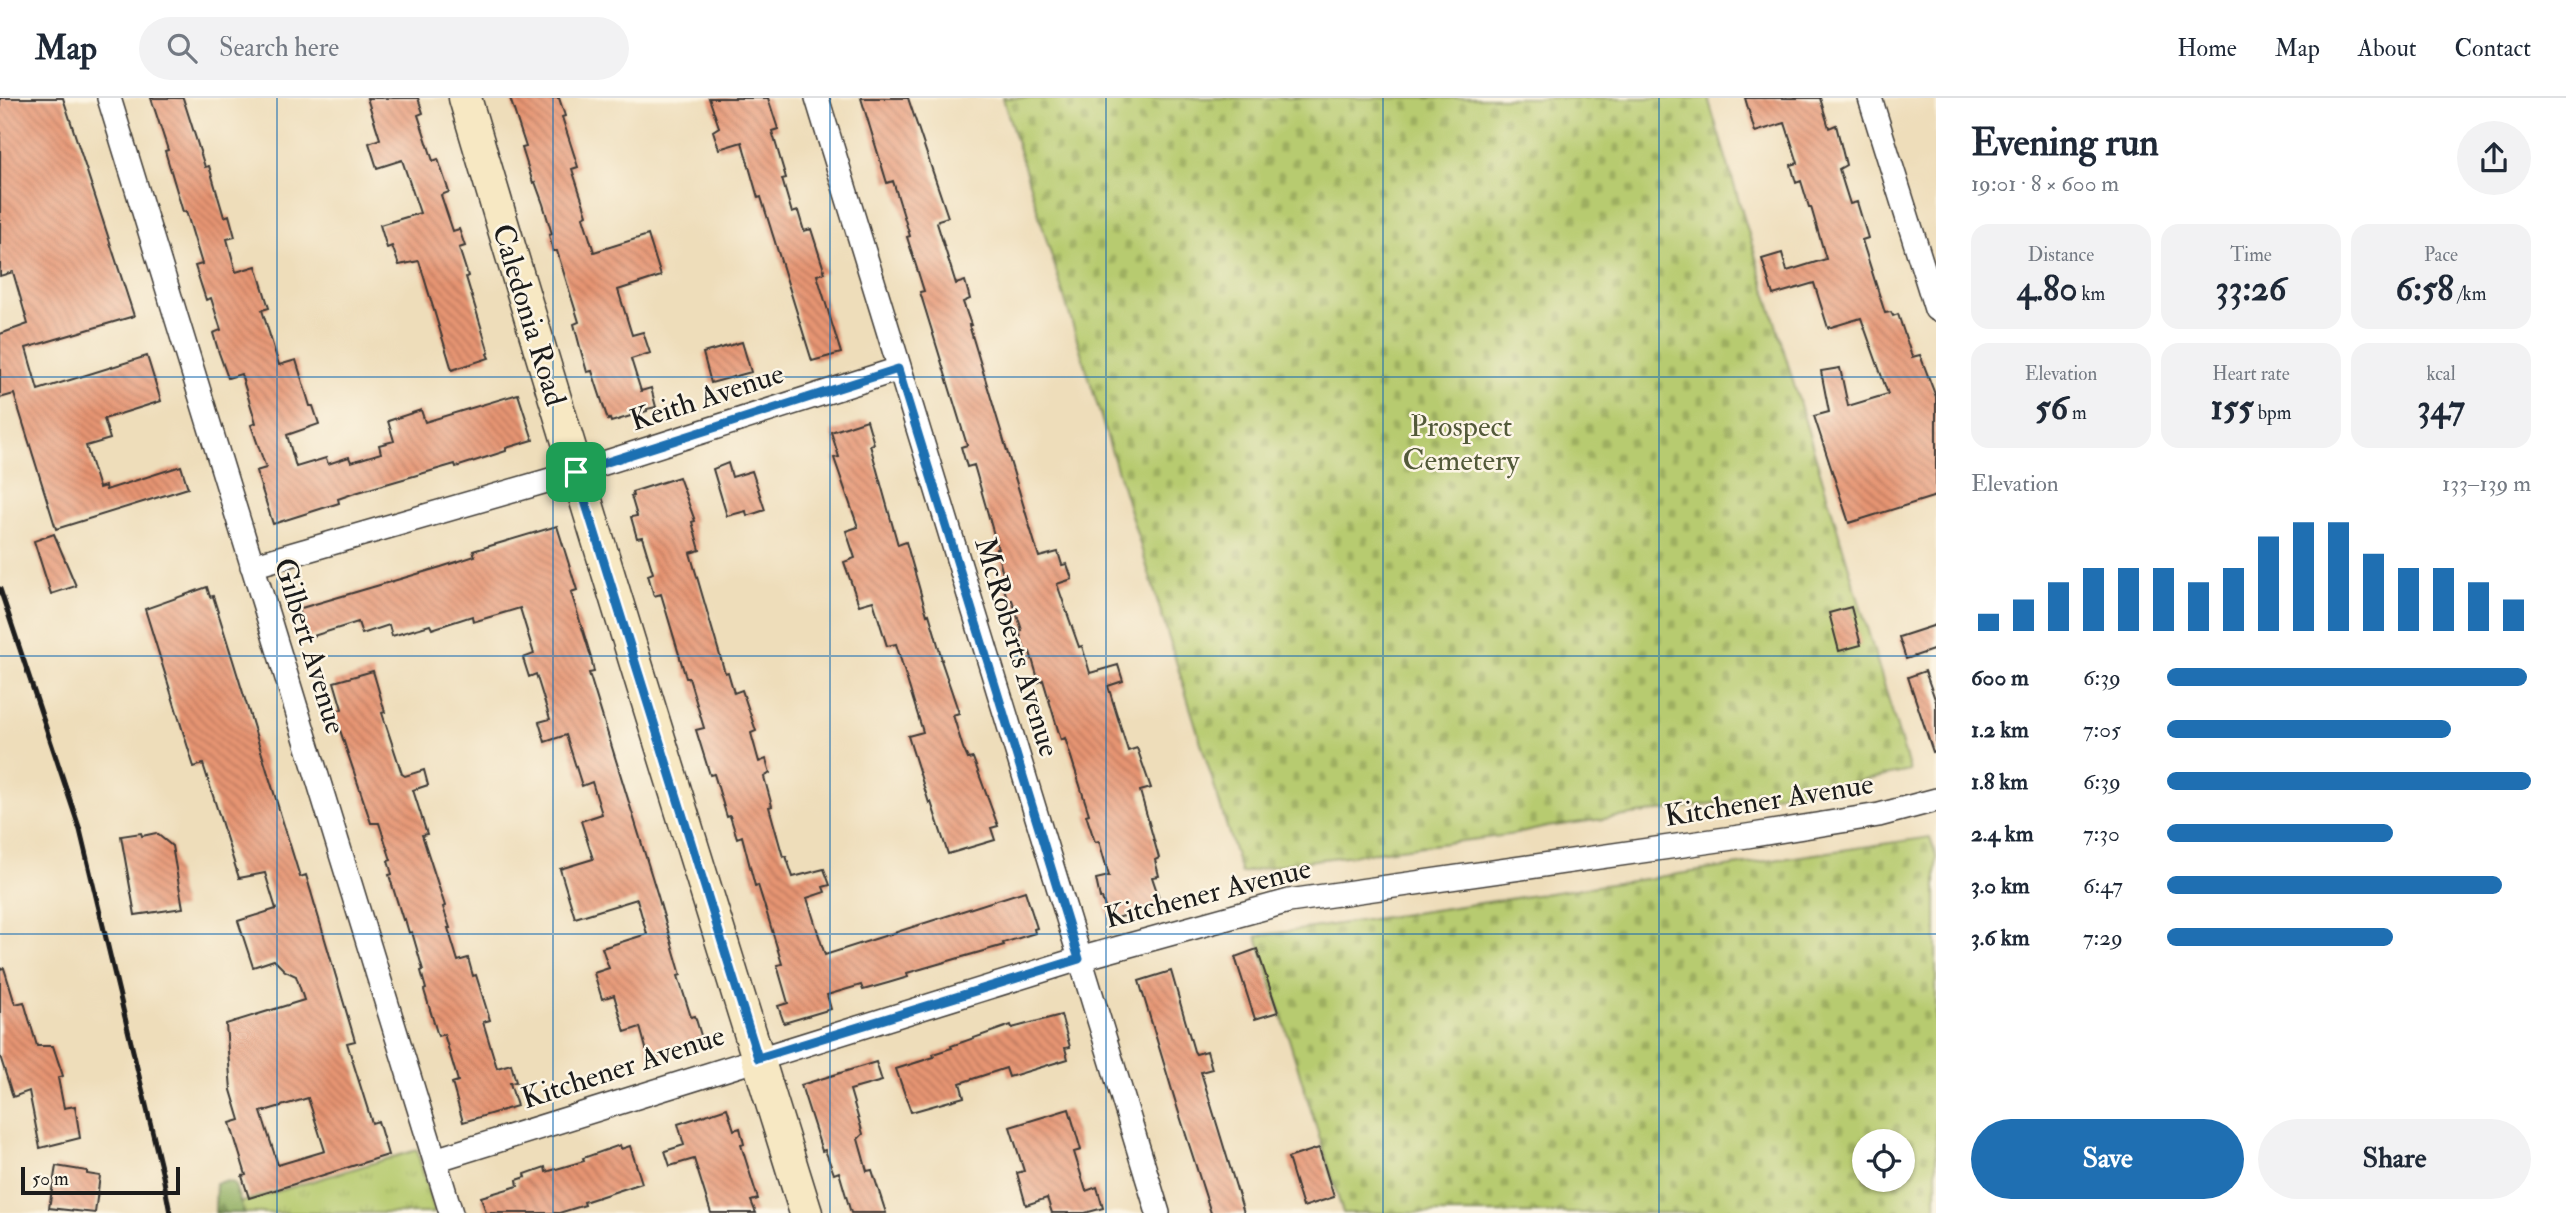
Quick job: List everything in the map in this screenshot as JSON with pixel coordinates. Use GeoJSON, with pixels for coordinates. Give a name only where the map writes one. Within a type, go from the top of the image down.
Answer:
{"type":"FeatureCollection","features":[{"type":"Feature","properties":{"kind":"street","name":"Gilbert Avenue"},"geometry":{"type":"LineString","coordinates":[[109,98],[451,1213]]}},
{"type":"Feature","properties":{"kind":"street","name":"Caledonia Road"},"geometry":{"type":"LineString","coordinates":[[465,98],[576,472],[806,1213]]}},
{"type":"Feature","properties":{"kind":"street","name":"McRoberts Avenue"},"geometry":{"type":"LineString","coordinates":[[817,98],[1158,1213]]}},
{"type":"Feature","properties":{"kind":"street"},"geometry":{"type":"LineString","coordinates":[[1871,98],[1936,309]]}},
{"type":"Feature","properties":{"kind":"street","name":"Keith Avenue"},"geometry":{"type":"LineString","coordinates":[[252,566],[576,472],[898,369]]}},
{"type":"Feature","properties":{"kind":"street","name":"Kitchener Avenue"},"geometry":{"type":"LineString","coordinates":[[435,1160],[1079,959],[1289,901],[1747,836],[1879,815],[1936,800]]}},
{"type":"Feature","properties":{"kind":"green space","name":"Prospect Cemetery"},"geometry":{"type":"Polygon","coordinates":[[[1003,98],[1708,98],[1910,771],[1836,786],[1547,827],[1516,834],[1284,864],[1241,873],[1003,98]]]}},
{"type":"Feature","properties":{"kind":"green space"},"geometry":{"type":"Polygon","coordinates":[[[1930,837],[1936,856],[1936,1213],[1343,1213],[1257,936],[1930,837]]]}},
{"type":"Feature","properties":{"kind":"green space"},"geometry":{"type":"Polygon","coordinates":[[[417,1150],[434,1213],[241,1213],[239,1203],[417,1150]]]}},
{"type":"Feature","properties":{"kind":"green space"},"geometry":{"type":"Polygon","coordinates":[[[216,1183],[234,1183],[244,1213],[215,1213],[216,1183]]]}},
{"type":"Feature","properties":{"kind":"building"},"geometry":{"type":"Polygon","coordinates":[[[0,98],[63,98],[134,316],[26,348],[38,390],[147,356],[161,401],[104,419],[110,439],[86,446],[99,488],[105,486],[106,490],[181,466],[188,488],[56,529],[14,394],[0,398],[0,334],[28,324],[13,272],[0,276],[0,98]]]}},
{"type":"Feature","properties":{"kind":"building"},"geometry":{"type":"Polygon","coordinates":[[[151,98],[183,98],[205,167],[209,166],[224,217],[229,215],[235,237],[227,239],[236,272],[256,266],[269,308],[262,310],[279,365],[296,360],[310,406],[313,406],[319,424],[287,435],[296,467],[326,458],[328,464],[349,457],[351,462],[381,453],[379,445],[394,441],[388,421],[421,410],[425,422],[518,394],[533,440],[456,467],[455,464],[355,493],[338,499],[339,503],[273,524],[256,471],[266,468],[251,425],[256,423],[241,374],[228,378],[219,353],[213,333],[221,330],[211,298],[206,300],[195,266],[202,264],[186,211],[183,212],[165,151],[168,150],[151,98]]]}},
{"type":"Feature","properties":{"kind":"building"},"geometry":{"type":"Polygon","coordinates":[[[367,98],[418,98],[423,113],[418,115],[433,161],[438,159],[449,192],[441,195],[453,231],[459,229],[465,246],[459,248],[489,358],[452,370],[419,261],[399,265],[392,246],[387,248],[380,225],[420,213],[402,160],[377,168],[369,143],[380,139],[367,98]]]}},
{"type":"Feature","properties":{"kind":"building"},"geometry":{"type":"Polygon","coordinates":[[[510,98],[559,98],[565,116],[562,117],[578,167],[572,169],[587,215],[583,217],[594,252],[648,235],[661,276],[618,290],[632,335],[643,332],[650,353],[631,359],[641,391],[651,388],[656,407],[611,422],[608,420],[592,371],[587,372],[574,324],[579,322],[557,251],[553,251],[549,235],[552,234],[522,148],[526,147],[510,98]]]}},
{"type":"Feature","properties":{"kind":"building"},"geometry":{"type":"Polygon","coordinates":[[[709,98],[768,98],[778,129],[772,131],[786,178],[782,179],[792,213],[798,211],[804,231],[811,229],[825,273],[817,275],[841,353],[812,361],[742,142],[719,149],[713,131],[719,127],[709,98]]]}},
{"type":"Feature","properties":{"kind":"building"},"geometry":{"type":"Polygon","coordinates":[[[861,98],[908,98],[948,217],[938,220],[937,223],[956,284],[965,281],[970,299],[963,302],[969,325],[1039,557],[1058,552],[1062,565],[1067,564],[1072,579],[1057,584],[1090,673],[1118,665],[1123,681],[1108,686],[1128,751],[1137,748],[1151,788],[1140,791],[1159,858],[1155,860],[1159,876],[1152,877],[1161,904],[1139,912],[1109,920],[1100,898],[1096,879],[1109,876],[1099,841],[1095,842],[1086,815],[1089,814],[1065,738],[1061,740],[1043,680],[1039,682],[1030,652],[1026,653],[1012,600],[1008,601],[1002,582],[1005,581],[998,549],[974,465],[967,467],[961,447],[967,445],[920,292],[924,291],[907,237],[910,236],[893,181],[887,183],[861,98]]]}},
{"type":"Feature","properties":{"kind":"building"},"geometry":{"type":"Polygon","coordinates":[[[1745,98],[1820,98],[1829,128],[1836,125],[1846,165],[1839,169],[1850,204],[1857,202],[1868,238],[1862,240],[1885,313],[1891,312],[1893,316],[1898,314],[1912,357],[1920,355],[1936,397],[1936,496],[1849,523],[1814,416],[1829,412],[1821,371],[1840,368],[1848,406],[1888,394],[1861,318],[1828,328],[1814,283],[1773,295],[1762,259],[1782,253],[1787,271],[1826,259],[1801,181],[1796,183],[1791,165],[1798,163],[1785,123],[1755,132],[1745,98]]]}},
{"type":"Feature","properties":{"kind":"building"},"geometry":{"type":"Polygon","coordinates":[[[742,342],[751,372],[711,383],[703,353],[742,342]]]}},
{"type":"Feature","properties":{"kind":"building"},"geometry":{"type":"Polygon","coordinates":[[[867,420],[874,444],[870,445],[898,545],[906,542],[959,713],[953,715],[963,748],[968,759],[973,758],[998,826],[991,828],[995,840],[948,854],[908,736],[923,732],[896,644],[887,646],[873,601],[859,605],[844,562],[855,558],[846,531],[858,527],[834,458],[839,457],[831,432],[867,420]]]}},
{"type":"Feature","properties":{"kind":"building"},"geometry":{"type":"Polygon","coordinates":[[[728,463],[732,477],[752,471],[765,510],[747,516],[746,511],[727,516],[713,469],[728,463]]]}},
{"type":"Feature","properties":{"kind":"building"},"geometry":{"type":"Polygon","coordinates":[[[679,477],[695,521],[692,522],[700,550],[690,553],[725,673],[728,672],[734,693],[742,690],[756,731],[751,733],[759,762],[766,759],[770,773],[764,777],[783,857],[786,856],[793,877],[824,869],[830,885],[823,887],[825,892],[807,898],[825,955],[1025,891],[1037,928],[1034,929],[1035,933],[1003,943],[1004,945],[907,973],[908,977],[888,983],[863,990],[861,985],[827,995],[831,1009],[784,1023],[778,1006],[788,1003],[777,965],[782,964],[768,917],[758,885],[755,886],[742,836],[737,838],[730,816],[727,817],[714,774],[710,775],[696,730],[704,728],[689,678],[686,678],[661,594],[654,596],[648,575],[653,573],[642,537],[637,538],[631,517],[637,516],[632,492],[679,477]]]}},
{"type":"Feature","properties":{"kind":"building"},"geometry":{"type":"Polygon","coordinates":[[[557,526],[577,590],[571,592],[591,657],[594,672],[589,673],[657,893],[681,975],[678,976],[691,1017],[695,1016],[703,1042],[649,1059],[640,1027],[625,1032],[614,995],[602,999],[594,973],[609,968],[602,948],[647,934],[637,899],[575,918],[560,869],[593,859],[581,821],[602,814],[592,782],[582,786],[566,735],[545,742],[539,722],[550,719],[536,674],[529,677],[523,658],[534,654],[520,608],[473,622],[472,616],[432,629],[430,625],[392,636],[389,625],[362,634],[358,622],[307,638],[298,609],[441,567],[475,556],[473,551],[557,526]]]}},
{"type":"Feature","properties":{"kind":"building"},"geometry":{"type":"Polygon","coordinates":[[[54,534],[76,586],[51,594],[34,541],[54,534]]]}},
{"type":"Feature","properties":{"kind":"building"},"geometry":{"type":"Polygon","coordinates":[[[207,587],[210,597],[213,596],[300,877],[306,875],[355,1041],[347,1043],[372,1123],[378,1121],[388,1155],[249,1198],[242,1176],[246,1175],[230,1123],[240,1120],[231,1090],[226,1024],[304,1000],[296,976],[285,971],[274,960],[253,967],[238,921],[276,909],[265,873],[239,878],[203,764],[194,767],[145,609],[207,587]],[[308,1098],[261,1112],[278,1165],[325,1151],[308,1098]]]}},
{"type":"Feature","properties":{"kind":"building"},"geometry":{"type":"Polygon","coordinates":[[[1851,607],[1861,645],[1839,651],[1829,613],[1851,607]]]}},
{"type":"Feature","properties":{"kind":"building"},"geometry":{"type":"Polygon","coordinates":[[[1936,625],[1936,649],[1906,659],[1899,637],[1936,625]]]}},
{"type":"Feature","properties":{"kind":"building"},"geometry":{"type":"Polygon","coordinates":[[[373,671],[385,712],[382,713],[402,774],[405,776],[424,770],[428,785],[413,790],[427,834],[422,835],[445,906],[443,907],[448,928],[458,961],[468,958],[473,976],[476,975],[490,1020],[483,1022],[497,1068],[511,1064],[516,1082],[510,1083],[517,1106],[463,1122],[452,1083],[458,1081],[444,1034],[438,1036],[424,990],[423,970],[412,932],[409,933],[405,919],[403,920],[389,875],[392,874],[388,861],[391,860],[379,823],[371,823],[334,712],[342,709],[334,682],[373,671]]]}},
{"type":"Feature","properties":{"kind":"building"},"geometry":{"type":"Polygon","coordinates":[[[1925,671],[1936,702],[1936,751],[1933,752],[1908,677],[1925,671]]]}},
{"type":"Feature","properties":{"kind":"building"},"geometry":{"type":"Polygon","coordinates":[[[141,833],[142,836],[156,833],[172,846],[183,908],[135,915],[121,836],[141,833]]]}},
{"type":"Feature","properties":{"kind":"building"},"geometry":{"type":"Polygon","coordinates":[[[1257,949],[1278,1012],[1255,1019],[1235,957],[1257,949]]]}},
{"type":"Feature","properties":{"kind":"building"},"geometry":{"type":"Polygon","coordinates":[[[4,968],[15,1004],[24,1002],[37,1046],[53,1046],[63,1076],[58,1078],[64,1108],[75,1106],[80,1138],[40,1148],[29,1091],[13,1097],[0,1056],[0,969],[4,968]]]}},
{"type":"Feature","properties":{"kind":"building"},"geometry":{"type":"Polygon","coordinates":[[[1171,971],[1194,1051],[1196,1054],[1207,1051],[1212,1069],[1201,1072],[1244,1213],[1211,1213],[1139,981],[1171,971]]]}},
{"type":"Feature","properties":{"kind":"building"},"geometry":{"type":"Polygon","coordinates":[[[1061,1015],[1070,1047],[1065,1048],[1068,1059],[1009,1077],[1006,1068],[960,1083],[964,1097],[911,1112],[896,1069],[934,1057],[933,1054],[952,1048],[951,1046],[1011,1025],[1012,1028],[1061,1015]]]}},
{"type":"Feature","properties":{"kind":"building"},"geometry":{"type":"Polygon","coordinates":[[[876,1062],[882,1081],[850,1090],[863,1134],[858,1139],[867,1171],[872,1170],[886,1213],[851,1213],[839,1172],[834,1174],[825,1150],[822,1151],[801,1085],[876,1062]]]}},
{"type":"Feature","properties":{"kind":"building"},"geometry":{"type":"Polygon","coordinates":[[[727,1108],[734,1130],[740,1128],[744,1144],[741,1145],[758,1199],[751,1201],[756,1213],[711,1213],[694,1159],[670,1166],[665,1151],[684,1145],[678,1124],[727,1108]]]}},
{"type":"Feature","properties":{"kind":"building"},"geometry":{"type":"Polygon","coordinates":[[[1069,1109],[1081,1150],[1074,1152],[1086,1191],[1097,1187],[1103,1208],[1085,1213],[1052,1213],[1047,1198],[1026,1205],[1017,1173],[1024,1171],[1010,1127],[1069,1109]]]}},
{"type":"Feature","properties":{"kind":"building"},"geometry":{"type":"Polygon","coordinates":[[[620,1145],[621,1149],[630,1146],[642,1183],[559,1213],[486,1213],[481,1197],[518,1186],[517,1180],[526,1177],[525,1174],[545,1167],[546,1172],[584,1161],[583,1158],[620,1145]]]}},
{"type":"Feature","properties":{"kind":"building"},"geometry":{"type":"Polygon","coordinates":[[[1319,1148],[1334,1197],[1303,1207],[1288,1158],[1319,1148]]]}},
{"type":"Feature","properties":{"kind":"building"},"geometry":{"type":"Polygon","coordinates":[[[56,1166],[100,1176],[95,1213],[49,1208],[56,1166]]]}},
{"type":"Feature","properties":{"kind":"railway"},"geometry":{"type":"LineString","coordinates":[[0,589],[80,830],[170,1213]]}},
{"type":"Feature","properties":{"kind":"route"},"geometry":{"type":"LineString","coordinates":[[898,369],[1079,959],[758,1058],[576,472],[898,369]]}}]}
